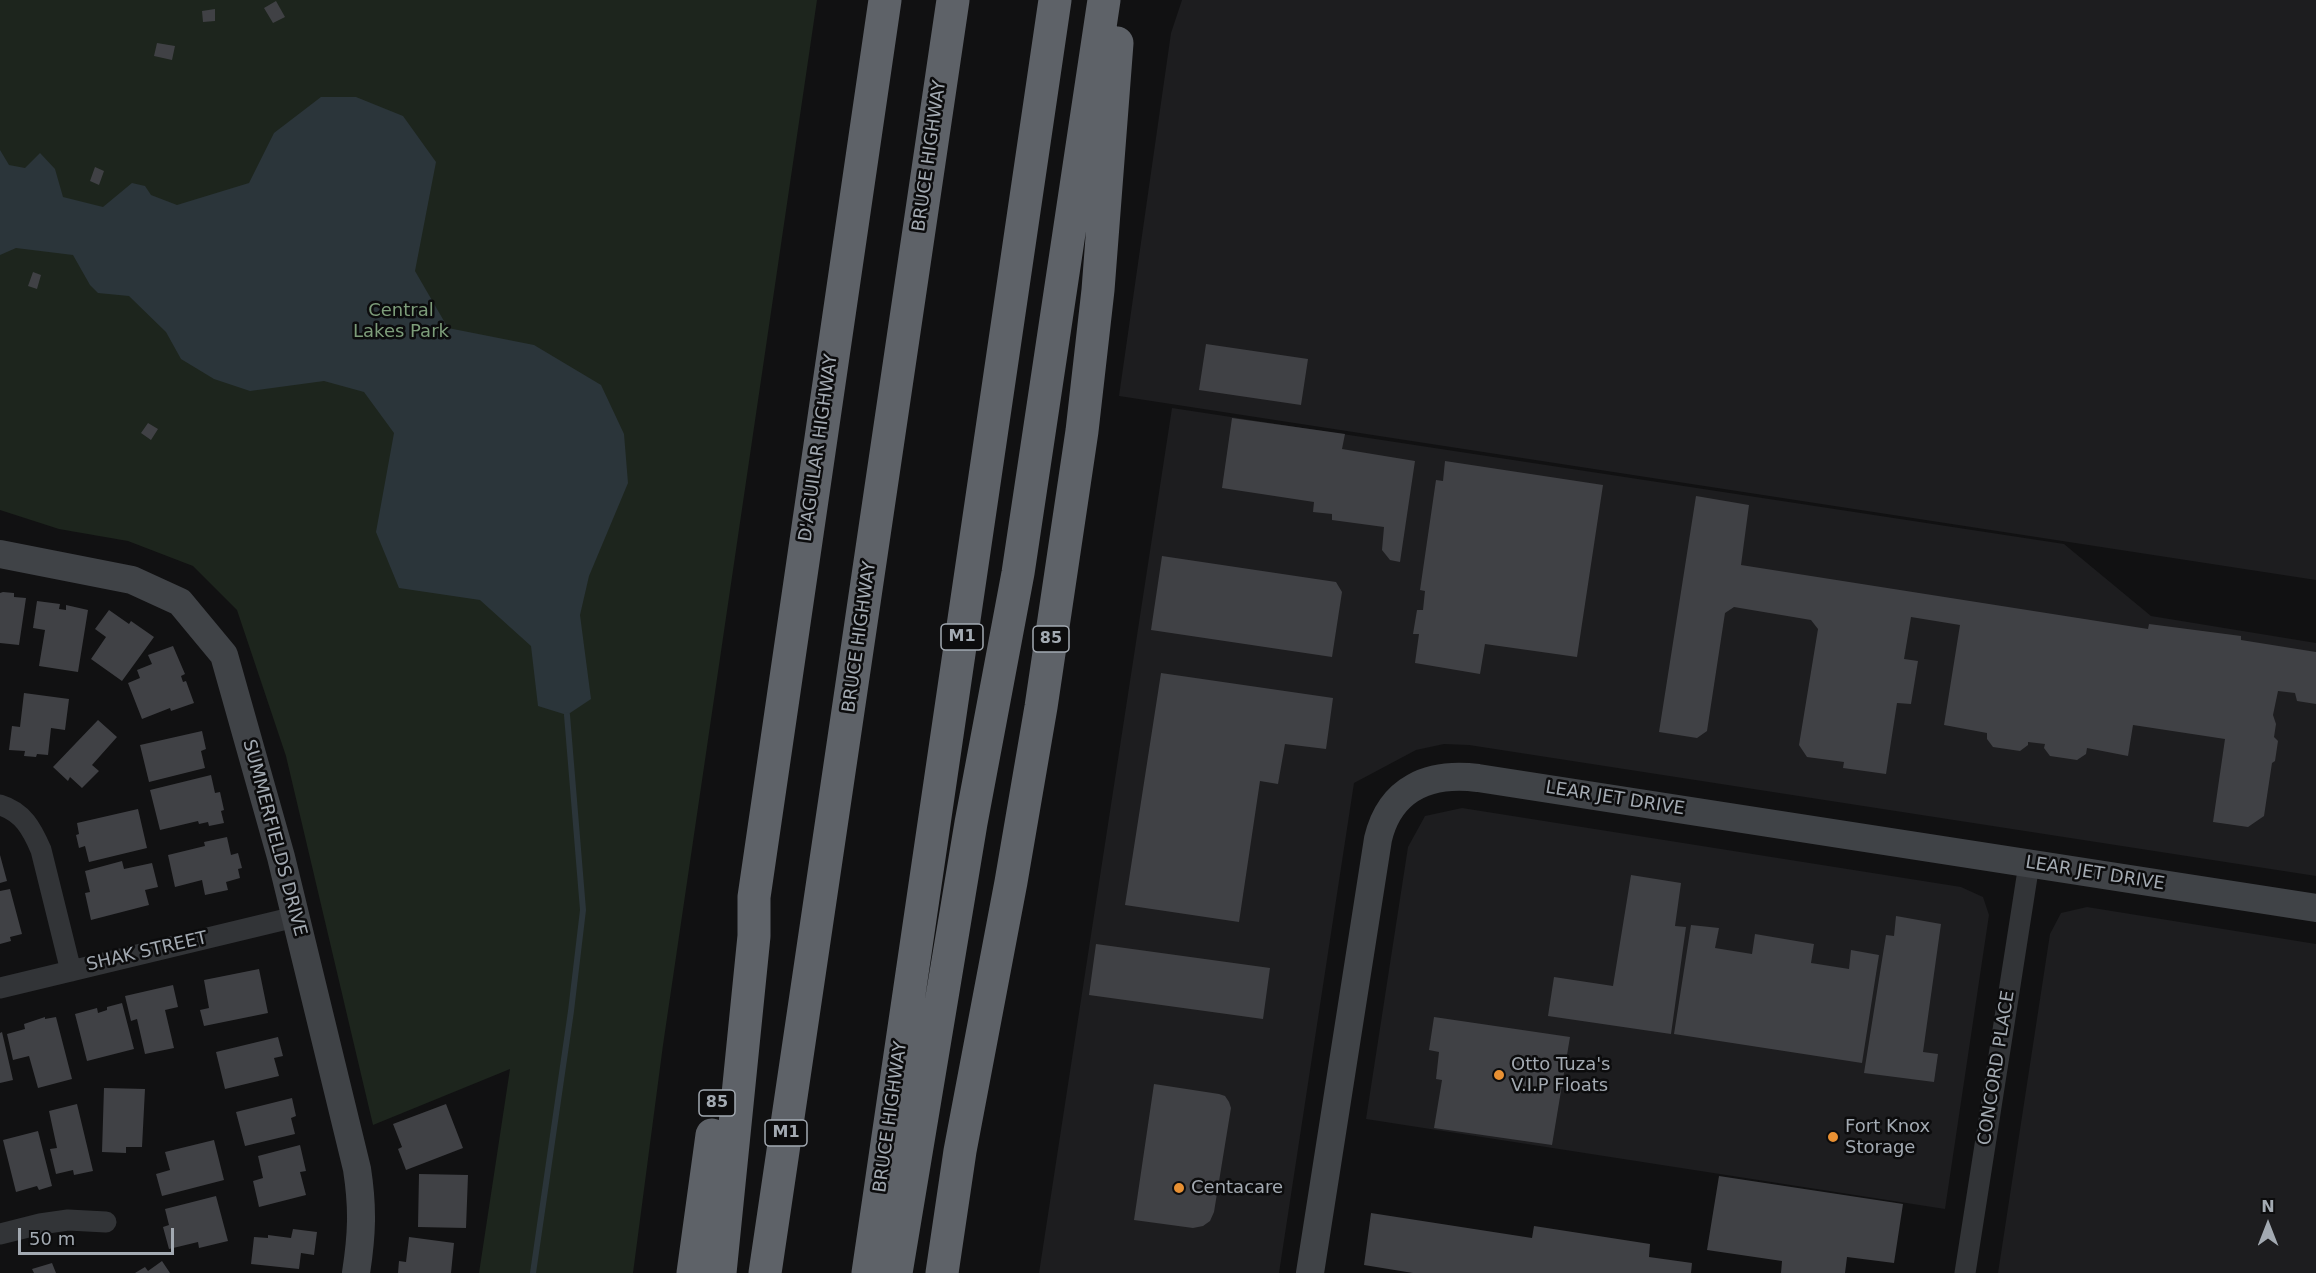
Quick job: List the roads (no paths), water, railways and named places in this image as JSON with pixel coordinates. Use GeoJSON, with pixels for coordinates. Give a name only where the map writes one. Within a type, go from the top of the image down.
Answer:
{"type":"FeatureCollection","features":[{"type":"Feature","properties":{"kind":"highway","name":"D'AGUILAR HIGHWAY"},"geometry":{"type":"LineString","coordinates":[[754,897],[885,0]]}},
{"type":"Feature","properties":{"kind":"highway","name":"BRUCE HIGHWAY"},"geometry":{"type":"LineString","coordinates":[[765,1273],[953,0]]}},
{"type":"Feature","properties":{"kind":"highway","name":"BRUCE HIGHWAY"},"geometry":{"type":"LineString","coordinates":[[868,1273],[1055,0]]}},
{"type":"Feature","properties":{"kind":"highway"},"geometry":{"type":"LineString","coordinates":[[896,1273],[971,823],[1019,563],[1104,0]]}},
{"type":"Feature","properties":{"kind":"highway","name":"85"},"geometry":{"type":"LineString","coordinates":[[942,1273],[960,1150],[1011,882],[1041,707],[1082,431],[1098,290],[1119,26],[1116,0]]}},
{"type":"Feature","properties":{"kind":"highway","name":"85"},"geometry":{"type":"LineString","coordinates":[[693,1273],[741,933],[754,897]]}},
{"type":"Feature","properties":{"kind":"highway"},"geometry":{"type":"LineString","coordinates":[[720,1273],[754,936],[754,897]]}},
{"type":"Feature","properties":{"kind":"street","name":"SUMMERFIELDS DRIVE"},"geometry":{"type":"LineString","coordinates":[[0,554],[132,580],[180,602],[224,655],[281,857],[357,1170],[362,1204],[362,1235],[356,1273]]}},
{"type":"Feature","properties":{"kind":"street","name":"LEAR JET DRIVE"},"geometry":{"type":"LineString","coordinates":[[1310,1273],[1380,828],[1390,809],[1406,792],[1417,785],[1443,776],[1469,777],[2316,908]]}},
{"type":"Feature","properties":{"kind":"street"},"geometry":{"type":"LineString","coordinates":[[0,805],[10,808],[24,818],[33,832],[40,849],[71,970]]}},
{"type":"Feature","properties":{"kind":"street","name":"CONCORD PLACE"},"geometry":{"type":"LineString","coordinates":[[1965,1273],[2029,864]]}},
{"type":"Feature","properties":{"kind":"street","name":"SHAK STREET"},"geometry":{"type":"LineString","coordinates":[[0,988],[295,917]]}},
{"type":"Feature","properties":{"kind":"street"},"geometry":{"type":"LineString","coordinates":[[0,1234],[68,1220],[106,1222]]}},
{"type":"Feature","properties":{"kind":"waterway"},"geometry":{"type":"LineString","coordinates":[[533,1273],[571,1011],[583,910],[567,715]]}},
{"type":"Feature","properties":{"kind":"place","name":"Otto Tuza's V.I.P Floats"},"geometry":{"type":"Point","coordinates":[1499,1075]}},
{"type":"Feature","properties":{"kind":"place","name":"Fort Knox Storage"},"geometry":{"type":"Point","coordinates":[1833,1137]}},
{"type":"Feature","properties":{"kind":"place","name":"Centacare"},"geometry":{"type":"Point","coordinates":[1179,1188]}},
{"type":"Feature","properties":{"kind":"park label","name":"Central Lakes Park"},"geometry":{"type":"Point","coordinates":[401,321]}}]}
